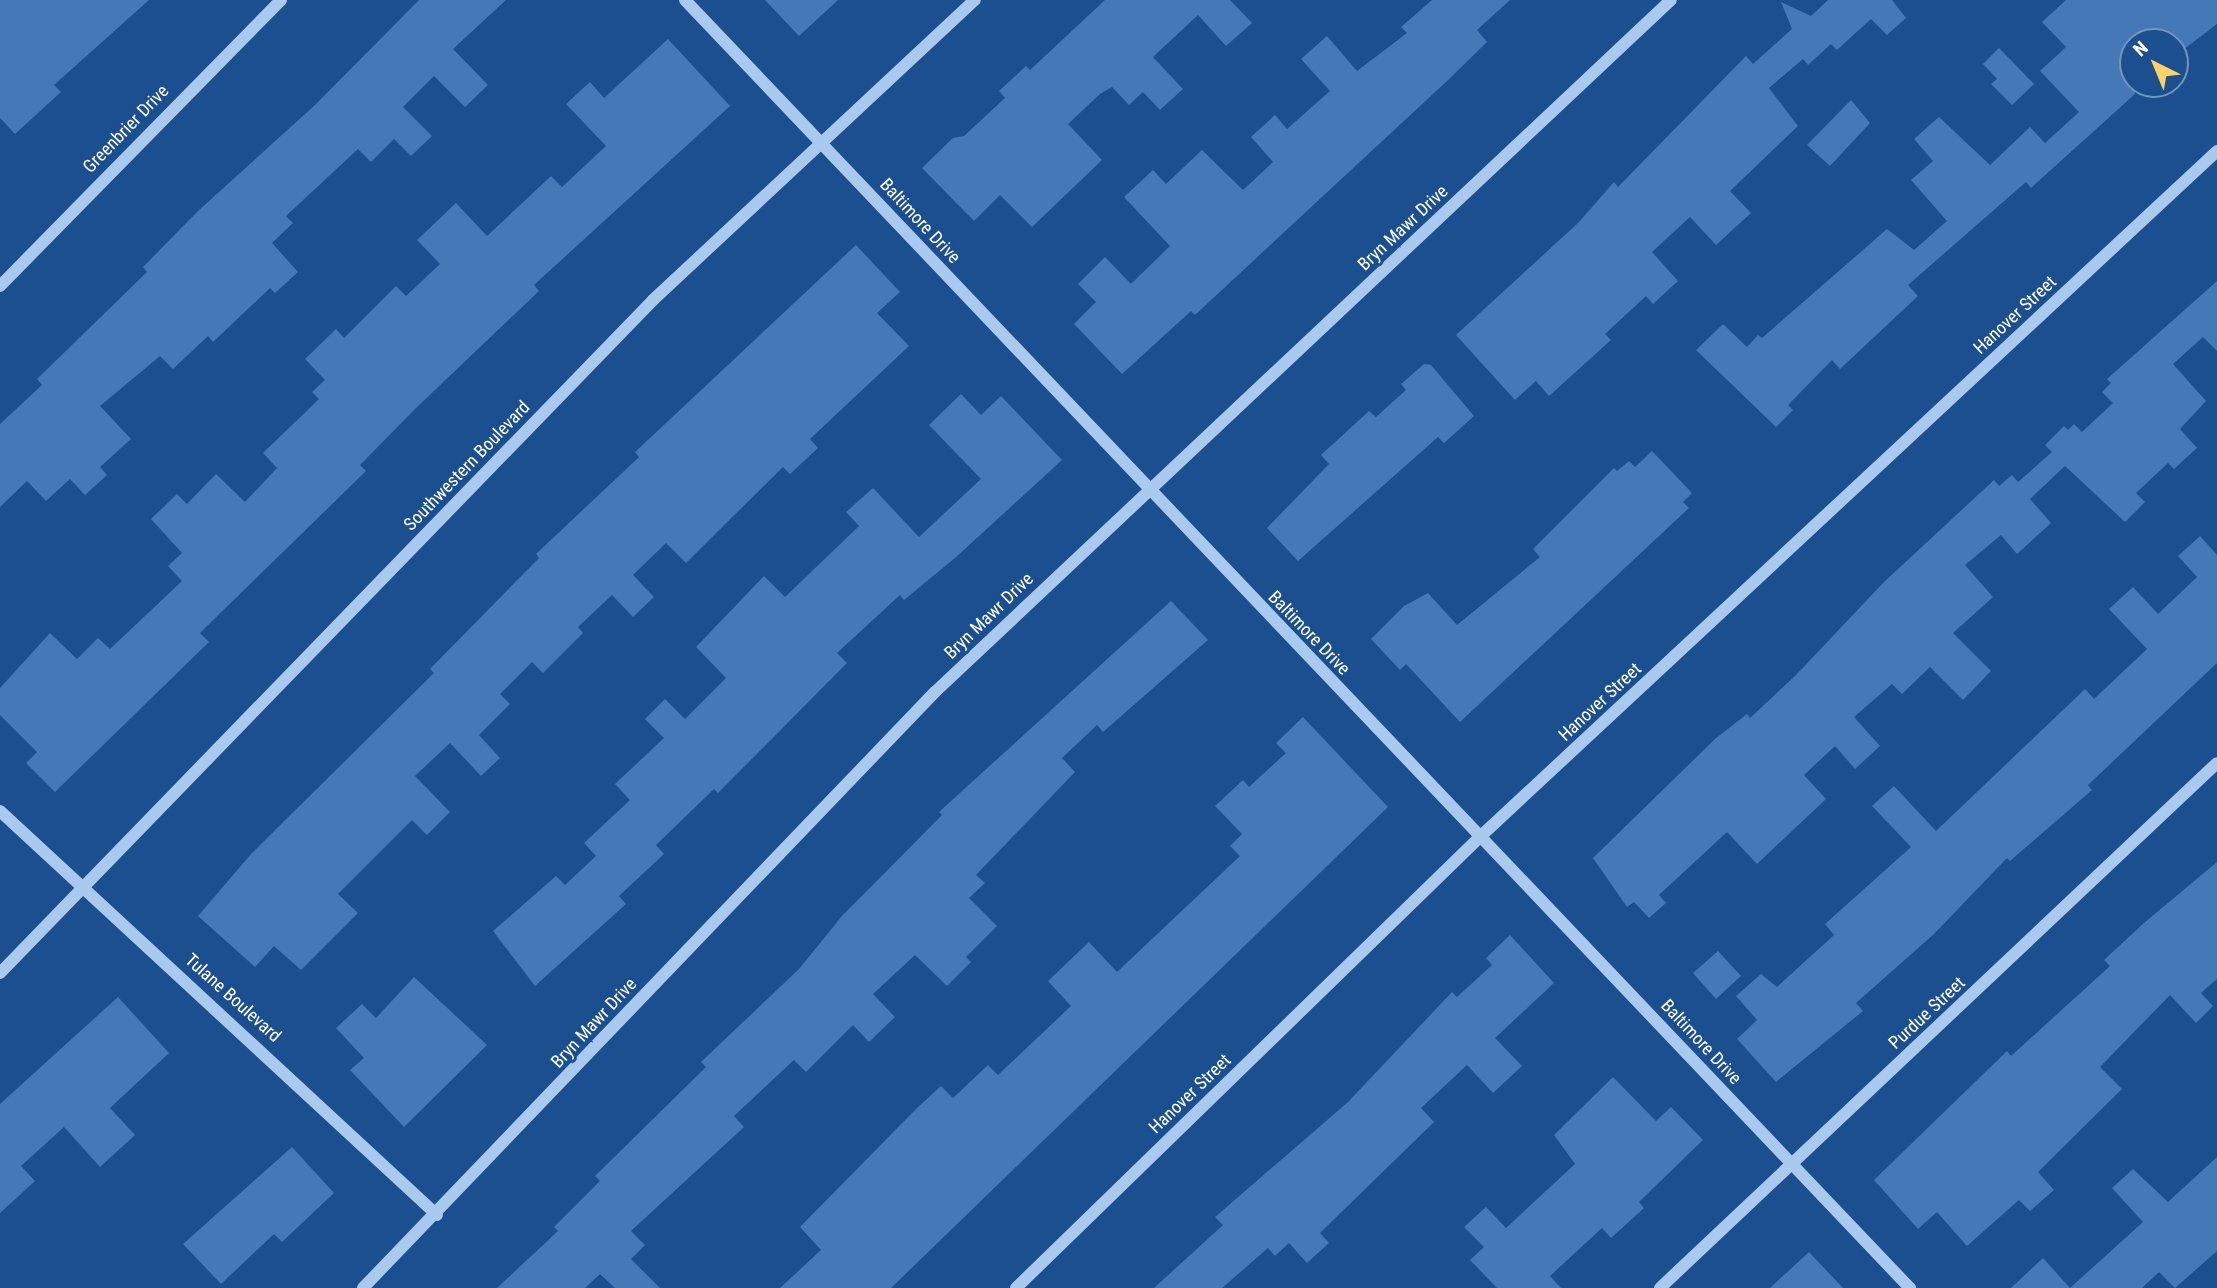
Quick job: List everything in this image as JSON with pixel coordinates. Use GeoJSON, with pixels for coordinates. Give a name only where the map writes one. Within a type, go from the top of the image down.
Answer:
{"type":"FeatureCollection","features":[{"type":"Feature","properties":{"kind":"street","name":"Greenbrier Drive"},"geometry":{"type":"LineString","coordinates":[[0,286],[281,0]]}},
{"type":"Feature","properties":{"kind":"street","name":"Baltimore Drive"},"geometry":{"type":"LineString","coordinates":[[685,0],[1149,491],[1482,835],[1910,1288]]}},
{"type":"Feature","properties":{"kind":"street","name":"Southwestern Boulevard"},"geometry":{"type":"LineString","coordinates":[[0,973],[88,888],[653,300],[975,0]]}},
{"type":"Feature","properties":{"kind":"street","name":"Bryn Mawr Drive"},"geometry":{"type":"LineString","coordinates":[[363,1288],[437,1215],[827,801],[1007,621],[1671,0]]}},
{"type":"Feature","properties":{"kind":"street","name":"Hanover Street"},"geometry":{"type":"LineString","coordinates":[[1016,1288],[1482,835],[2217,151]]}},
{"type":"Feature","properties":{"kind":"street","name":"Purdue Street"},"geometry":{"type":"LineString","coordinates":[[1660,1288],[2217,763]]}},
{"type":"Feature","properties":{"kind":"street","name":"Tulane Boulevard"},"geometry":{"type":"LineString","coordinates":[[0,811],[88,888],[437,1215]]}},
{"type":"Feature","properties":{"kind":"building"},"geometry":{"type":"Polygon","coordinates":[[[0,0],[149,0],[54,85],[61,92],[15,134],[0,118],[0,0]]]}},
{"type":"Feature","properties":{"kind":"building"},"geometry":{"type":"Polygon","coordinates":[[[419,0],[506,0],[453,49],[488,85],[465,107],[434,76],[403,107],[432,136],[411,156],[394,139],[371,162],[358,149],[286,216],[293,223],[272,243],[298,272],[275,293],[270,288],[213,342],[208,336],[173,369],[160,356],[100,406],[131,439],[100,467],[107,475],[85,495],[70,479],[46,501],[27,481],[0,507],[0,424],[42,385],[37,379],[147,272],[143,267],[198,211],[315,105],[419,0]]]}},
{"type":"Feature","properties":{"kind":"building"},"geometry":{"type":"Polygon","coordinates":[[[765,0],[838,0],[799,36],[765,0]]]}},
{"type":"Feature","properties":{"kind":"building"},"geometry":{"type":"Polygon","coordinates":[[[1105,0],[1230,0],[1252,23],[1226,46],[1198,15],[1153,57],[1183,89],[1160,110],[1143,92],[1129,105],[1112,87],[1100,94],[1068,124],[1102,160],[1032,227],[1000,195],[974,221],[922,168],[953,138],[964,136],[1005,98],[999,91],[1026,66],[1030,70],[1105,0]]]}},
{"type":"Feature","properties":{"kind":"building"},"geometry":{"type":"Polygon","coordinates":[[[1432,0],[1510,0],[1477,30],[1487,42],[1447,81],[1195,315],[1191,311],[1122,374],[1074,324],[1096,302],[1078,284],[1105,257],[1131,284],[1170,246],[1124,197],[1153,170],[1166,184],[1202,150],[1243,190],[1273,162],[1251,137],[1275,115],[1287,129],[1330,91],[1301,59],[1327,36],[1357,71],[1407,33],[1401,27],[1432,0]]]}},
{"type":"Feature","properties":{"kind":"building"},"geometry":{"type":"Polygon","coordinates":[[[1828,0],[1892,0],[1906,18],[1887,35],[1871,19],[1837,50],[1831,44],[1808,65],[1803,59],[1769,88],[1798,126],[1730,191],[1751,213],[1716,245],[1690,217],[1652,252],[1678,281],[1653,304],[1646,296],[1605,334],[1611,340],[1549,396],[1536,381],[1515,400],[1456,335],[1578,223],[1614,182],[1618,187],[1746,56],[1753,64],[1792,29],[1781,2],[1811,16],[1828,0]]]}},
{"type":"Feature","properties":{"kind":"building"},"geometry":{"type":"Polygon","coordinates":[[[2066,0],[2217,0],[2217,24],[2189,45],[2189,28],[2119,28],[2119,98],[2131,98],[2031,188],[2026,182],[1908,285],[1918,296],[1840,369],[1832,360],[1788,405],[1793,410],[1776,427],[1696,350],[1723,324],[1747,347],[1758,335],[1762,338],[1887,229],[1914,250],[1947,221],[1911,180],[1933,161],[1914,139],[1939,117],[1990,165],[2030,127],[2045,143],[2079,112],[2040,71],[2066,47],[2042,22],[2066,0]]]}},
{"type":"Feature","properties":{"kind":"building"},"geometry":{"type":"Polygon","coordinates":[[[668,39],[730,106],[534,285],[539,291],[414,410],[360,465],[366,471],[200,633],[209,642],[55,792],[26,763],[37,752],[0,715],[0,688],[50,633],[77,659],[98,638],[110,649],[182,581],[168,566],[182,553],[151,519],[177,494],[187,504],[216,474],[245,502],[277,468],[263,453],[319,399],[312,392],[325,380],[305,359],[336,329],[344,338],[396,286],[406,296],[440,264],[417,240],[456,203],[487,236],[551,176],[562,187],[606,146],[566,104],[590,82],[604,98],[668,39]]]}},
{"type":"Feature","properties":{"kind":"building"},"geometry":{"type":"Polygon","coordinates":[[[1999,48],[2034,84],[2012,105],[1991,84],[1997,79],[1983,64],[1999,48]]]}},
{"type":"Feature","properties":{"kind":"building"},"geometry":{"type":"Polygon","coordinates":[[[1851,100],[1870,123],[1830,166],[1807,145],[1851,100]]]}},
{"type":"Feature","properties":{"kind":"building"},"geometry":{"type":"Polygon","coordinates":[[[856,245],[900,292],[877,313],[909,346],[810,439],[818,448],[790,474],[783,467],[686,563],[666,543],[633,575],[654,597],[633,617],[612,595],[578,627],[583,633],[543,673],[532,662],[500,694],[510,704],[479,735],[500,758],[481,776],[450,743],[415,776],[450,812],[427,835],[412,820],[338,894],[358,913],[301,970],[274,946],[255,967],[198,916],[251,854],[434,673],[430,669],[539,558],[536,554],[639,457],[635,452],[856,245]]]}},
{"type":"Feature","properties":{"kind":"building"},"geometry":{"type":"Polygon","coordinates":[[[2217,281],[2217,351],[2203,337],[2173,364],[2206,401],[2180,429],[2197,448],[2174,469],[2168,463],[2136,493],[2145,502],[2125,522],[2065,466],[2030,499],[2051,523],[2017,554],[2001,535],[1965,565],[1993,597],[1953,633],[1991,671],[1963,700],[1930,667],[1902,694],[1892,684],[1854,717],[1880,746],[1855,769],[1835,746],[1804,775],[1826,799],[1757,864],[1727,832],[1659,895],[1666,903],[1649,918],[1634,902],[1627,907],[1593,858],[1715,739],[1747,714],[1750,718],[1796,675],[1884,582],[1994,480],[1999,486],[2012,475],[2018,482],[2052,452],[2045,445],[2064,426],[2068,430],[2074,424],[2082,432],[2113,403],[2102,392],[2111,383],[2107,379],[2217,281]]]}},
{"type":"Feature","properties":{"kind":"building"},"geometry":{"type":"Polygon","coordinates":[[[1424,364],[1431,365],[1474,416],[1444,443],[1438,437],[1298,561],[1267,528],[1329,464],[1321,455],[1369,411],[1376,417],[1406,390],[1401,384],[1424,364]]]}},
{"type":"Feature","properties":{"kind":"building"},"geometry":{"type":"Polygon","coordinates":[[[961,394],[981,415],[1001,396],[1062,460],[955,558],[904,600],[900,595],[837,653],[847,663],[718,793],[714,789],[656,845],[664,854],[619,896],[626,904],[535,986],[493,931],[556,876],[565,885],[596,856],[584,843],[630,800],[615,784],[664,738],[645,719],[665,699],[685,719],[726,678],[696,647],[764,576],[785,597],[859,526],[846,512],[873,488],[919,537],[981,479],[929,425],[961,394]]]}},
{"type":"Feature","properties":{"kind":"building"},"geometry":{"type":"Polygon","coordinates":[[[1652,451],[1692,493],[1683,502],[1689,508],[1460,722],[1406,664],[1400,670],[1371,639],[1404,606],[1428,593],[1457,625],[1540,557],[1533,549],[1614,468],[1617,471],[1629,461],[1635,467],[1652,451]]]}},
{"type":"Feature","properties":{"kind":"building"},"geometry":{"type":"Polygon","coordinates":[[[2200,536],[2217,555],[2217,663],[2088,785],[2092,790],[2010,861],[2007,858],[1934,934],[1856,1003],[1863,1011],[1776,1082],[1737,1039],[1757,1020],[1736,996],[1761,974],[1777,987],[1834,935],[1825,924],[1911,847],[1872,806],[1894,786],[1936,831],[2085,689],[2094,699],[2147,649],[2109,609],[2133,587],[2158,614],[2197,577],[2178,556],[2200,536]]]}},
{"type":"Feature","properties":{"kind":"building"},"geometry":{"type":"Polygon","coordinates":[[[1171,601],[1208,640],[1103,732],[1097,725],[1062,758],[1075,772],[976,875],[985,883],[969,898],[997,926],[966,957],[971,962],[947,986],[915,955],[873,994],[895,1017],[869,1042],[853,1025],[806,1072],[794,1060],[734,1116],[744,1127],[631,1231],[645,1245],[631,1259],[660,1288],[615,1288],[600,1274],[585,1288],[497,1288],[558,1231],[554,1227],[600,1181],[595,1176],[706,1067],[701,1062],[799,969],[842,916],[942,815],[939,812],[1171,601]]]}},
{"type":"Feature","properties":{"kind":"building"},"geometry":{"type":"Polygon","coordinates":[[[1303,717],[1388,807],[891,1288],[780,1288],[821,1250],[800,1227],[917,1108],[941,1086],[953,1098],[988,1065],[998,1075],[1071,1006],[1048,981],[1089,942],[1117,972],[1240,856],[1230,846],[1242,834],[1215,806],[1243,780],[1249,787],[1286,753],[1276,743],[1303,717]]]}},
{"type":"Feature","properties":{"kind":"building"},"geometry":{"type":"Polygon","coordinates":[[[2217,862],[2217,979],[2201,993],[2213,1006],[2196,1023],[2170,995],[2100,1067],[2122,1089],[2038,1172],[2054,1190],[2030,1211],[2019,1200],[1967,1246],[1937,1212],[1918,1229],[1874,1180],[2007,1051],[2011,1056],[2110,966],[2104,960],[2217,862]]]}},
{"type":"Feature","properties":{"kind":"building"},"geometry":{"type":"Polygon","coordinates":[[[1510,935],[1554,983],[1495,1038],[1522,1066],[1493,1093],[1467,1065],[1421,1108],[1434,1122],[1320,1233],[1329,1243],[1307,1263],[1289,1243],[1275,1256],[1268,1248],[1222,1288],[1154,1288],[1223,1225],[1215,1217],[1348,1102],[1452,992],[1457,997],[1492,965],[1486,958],[1510,935]]]}},
{"type":"Feature","properties":{"kind":"building"},"geometry":{"type":"Polygon","coordinates":[[[1718,951],[1741,976],[1716,999],[1693,973],[1718,951]]]}},
{"type":"Feature","properties":{"kind":"building"},"geometry":{"type":"Polygon","coordinates":[[[414,977],[487,1045],[404,1127],[350,1070],[364,1058],[336,1028],[362,1004],[376,1018],[414,977]]]}},
{"type":"Feature","properties":{"kind":"building"},"geometry":{"type":"Polygon","coordinates":[[[118,997],[169,1053],[110,1108],[135,1135],[100,1167],[64,1127],[21,1166],[35,1181],[0,1213],[0,1104],[118,997]]]}},
{"type":"Feature","properties":{"kind":"building"},"geometry":{"type":"Polygon","coordinates":[[[1613,1077],[1656,1121],[1671,1107],[1703,1140],[1639,1202],[1644,1208],[1611,1238],[1602,1228],[1550,1276],[1561,1288],[1497,1288],[1470,1260],[1484,1247],[1464,1227],[1486,1207],[1506,1228],[1575,1164],[1554,1135],[1613,1077]]]}},
{"type":"Feature","properties":{"kind":"building"},"geometry":{"type":"Polygon","coordinates":[[[292,1147],[334,1193],[282,1242],[274,1234],[221,1284],[183,1244],[292,1147]]]}},
{"type":"Feature","properties":{"kind":"building"},"geometry":{"type":"Polygon","coordinates":[[[2217,1157],[2217,1251],[2175,1288],[2159,1272],[2142,1288],[2070,1288],[2143,1222],[2112,1188],[2133,1169],[2168,1202],[2217,1157]]]}},
{"type":"Feature","properties":{"kind":"building"},"geometry":{"type":"Polygon","coordinates":[[[1809,1252],[1843,1288],[1770,1288],[1809,1252]]]}},
{"type":"Feature","properties":{"kind":"building"},"geometry":{"type":"Polygon","coordinates":[[[2043,1258],[2070,1288],[2011,1288],[2043,1258]]]}}]}
